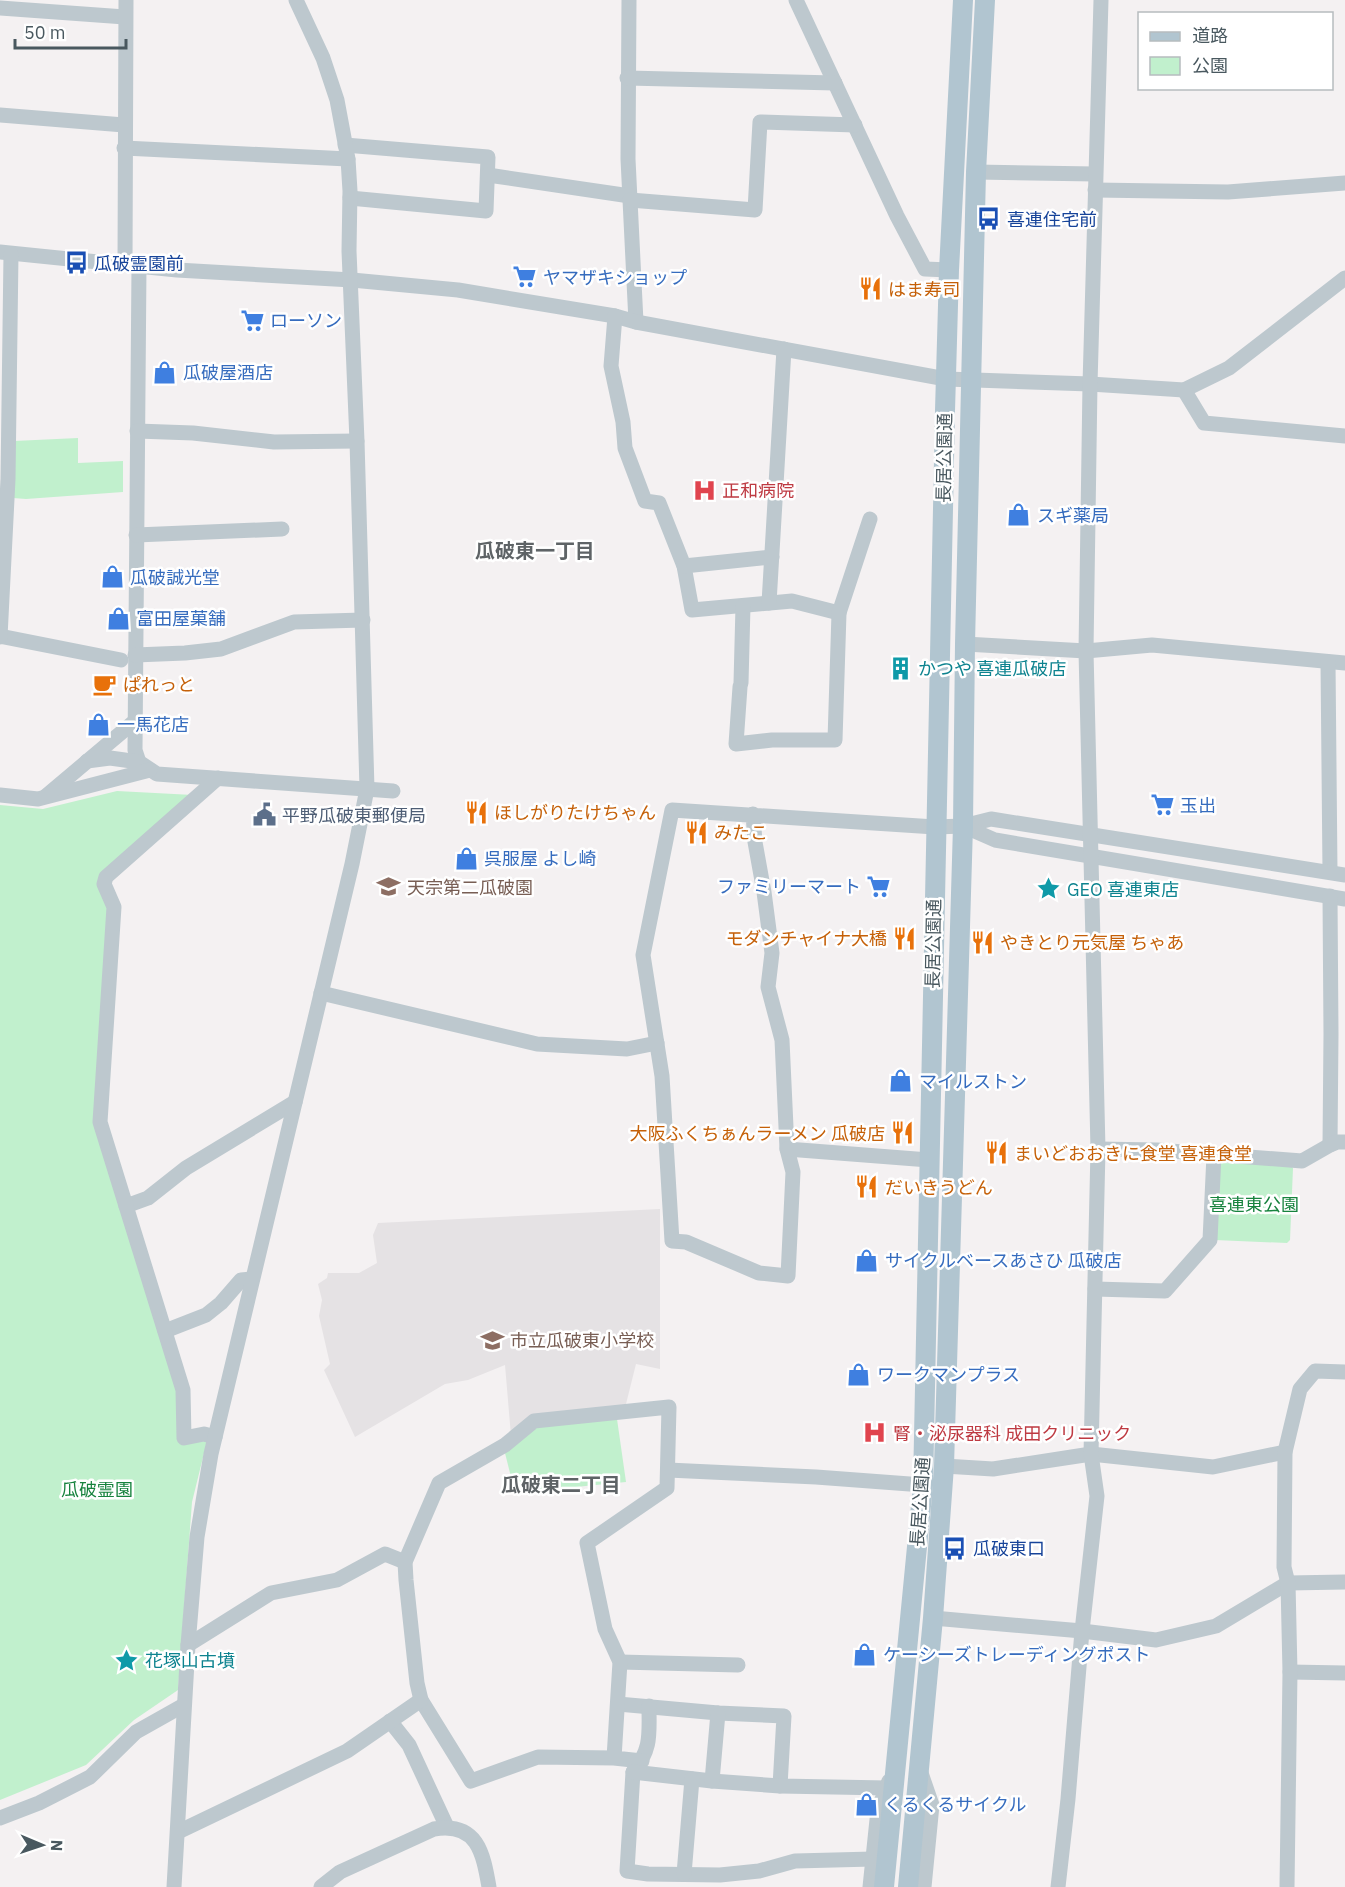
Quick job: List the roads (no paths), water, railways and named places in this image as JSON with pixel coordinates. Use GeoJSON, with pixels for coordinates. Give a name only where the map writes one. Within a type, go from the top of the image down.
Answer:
{"type":"FeatureCollection","features":[{"type":"Feature","properties":{"kind":"main road","name":"長居公園通"},"geometry":{"type":"LineString","coordinates":[[884,1887],[923,1485],[946,379],[949,270],[963,0]]}},
{"type":"Feature","properties":{"kind":"main road","name":"長居公園通"},"geometry":{"type":"LineString","coordinates":[[908,1887],[933,1618],[944,1466],[963,826],[970,381],[976,172],[985,0]]}},
{"type":"Feature","properties":{"kind":"street"},"geometry":{"type":"LineString","coordinates":[[126,0],[124,148],[132,265],[137,431],[136,535],[128,658],[135,721],[135,750],[145,766]]}},
{"type":"Feature","properties":{"kind":"street"},"geometry":{"type":"LineString","coordinates":[[174,1887],[196,1537],[215,1437],[352,864],[367,789],[352,280],[349,251],[350,198],[346,152],[337,100],[323,58],[296,0]]}},
{"type":"Feature","properties":{"kind":"street"},"geometry":{"type":"LineString","coordinates":[[629,0],[627,78],[636,322]]}},
{"type":"Feature","properties":{"kind":"street"},"geometry":{"type":"LineString","coordinates":[[796,0],[897,216],[925,269],[949,270]]}},
{"type":"Feature","properties":{"kind":"street"},"geometry":{"type":"LineString","coordinates":[[1058,1887],[1097,1496],[1091,1454],[1098,1149],[1086,651],[1090,384],[1101,0]]}},
{"type":"Feature","properties":{"kind":"street"},"geometry":{"type":"LineString","coordinates":[[0,8],[125,17]]}},
{"type":"Feature","properties":{"kind":"street"},"geometry":{"type":"LineString","coordinates":[[627,78],[835,83]]}},
{"type":"Feature","properties":{"kind":"street"},"geometry":{"type":"LineString","coordinates":[[0,115],[124,125]]}},
{"type":"Feature","properties":{"kind":"street"},"geometry":{"type":"LineString","coordinates":[[488,175],[630,198],[755,210],[760,122],[855,125]]}},
{"type":"Feature","properties":{"kind":"street"},"geometry":{"type":"LineString","coordinates":[[124,148],[488,157],[486,211],[350,198]]}},
{"type":"Feature","properties":{"kind":"street"},"geometry":{"type":"LineString","coordinates":[[976,172],[1228,192],[1345,183]]}},
{"type":"Feature","properties":{"kind":"street"},"geometry":{"type":"LineString","coordinates":[[363,620],[294,622],[221,649],[128,658],[0,637],[8,478],[6,253],[259,276],[352,280],[458,290],[615,316],[636,322],[946,379],[1184,390],[1229,368],[1345,278]]}},
{"type":"Feature","properties":{"kind":"street"},"geometry":{"type":"LineString","coordinates":[[615,316],[611,366],[623,422],[625,448],[645,501],[659,503],[684,566],[692,610],[792,601],[839,613]]}},
{"type":"Feature","properties":{"kind":"street"},"geometry":{"type":"LineString","coordinates":[[769,603],[784,349]]}},
{"type":"Feature","properties":{"kind":"street"},"geometry":{"type":"LineString","coordinates":[[1184,390],[1204,423],[1345,436]]}},
{"type":"Feature","properties":{"kind":"street"},"geometry":{"type":"LineString","coordinates":[[137,431],[193,433],[274,442],[357,441]]}},
{"type":"Feature","properties":{"kind":"street"},"geometry":{"type":"LineString","coordinates":[[743,606],[736,744],[772,740],[835,740],[839,613],[870,519]]}},
{"type":"Feature","properties":{"kind":"street"},"geometry":{"type":"LineString","coordinates":[[136,535],[282,530]]}},
{"type":"Feature","properties":{"kind":"street"},"geometry":{"type":"LineString","coordinates":[[684,566],[772,557]]}},
{"type":"Feature","properties":{"kind":"street"},"geometry":{"type":"LineString","coordinates":[[965,644],[1086,651],[1152,645],[1345,663]]}},
{"type":"Feature","properties":{"kind":"street"},"geometry":{"type":"LineString","coordinates":[[753,814],[755,842],[772,953],[768,987],[782,1040],[787,1149],[793,1172],[788,1276],[759,1273],[686,1242],[672,1241],[662,1076],[643,955],[672,810],[753,814],[935,827],[963,826],[991,819],[1337,873],[1328,662]]}},
{"type":"Feature","properties":{"kind":"street"},"geometry":{"type":"LineString","coordinates":[[44,798],[135,721]]}},
{"type":"Feature","properties":{"kind":"street"},"geometry":{"type":"LineString","coordinates":[[87,761],[110,758],[145,766],[157,774],[393,791]]}},
{"type":"Feature","properties":{"kind":"street"},"geometry":{"type":"LineString","coordinates":[[0,795],[44,798],[145,766]]}},
{"type":"Feature","properties":{"kind":"street"},"geometry":{"type":"LineString","coordinates":[[215,1437],[204,1434],[184,1438],[183,1390],[99,1122],[114,907],[104,884],[106,878],[218,778]]}},
{"type":"Feature","properties":{"kind":"street"},"geometry":{"type":"LineString","coordinates":[[963,826],[995,840],[1337,898],[1337,1143],[1302,1161],[1157,1150],[1098,1149]]}},
{"type":"Feature","properties":{"kind":"street"},"geometry":{"type":"LineString","coordinates":[[321,993],[537,1044],[627,1049],[657,1043]]}},
{"type":"Feature","properties":{"kind":"street"},"geometry":{"type":"LineString","coordinates":[[126,1206],[148,1198],[186,1168],[295,1102]]}},
{"type":"Feature","properties":{"kind":"street"},"geometry":{"type":"LineString","coordinates":[[787,1149],[929,1160]]}},
{"type":"Feature","properties":{"kind":"street"},"geometry":{"type":"LineString","coordinates":[[1095,1289],[1165,1292],[1210,1240],[1214,1155]]}},
{"type":"Feature","properties":{"kind":"street"},"geometry":{"type":"LineString","coordinates":[[165,1331],[206,1315],[221,1303],[241,1280],[252,1279]]}},
{"type":"Feature","properties":{"kind":"street"},"geometry":{"type":"LineString","coordinates":[[1287,1887],[1290,1672],[1288,1583],[1284,1567],[1285,1452],[1300,1389],[1315,1371],[1345,1372]]}},
{"type":"Feature","properties":{"kind":"street"},"geometry":{"type":"LineString","coordinates":[[614,1758],[621,1662],[605,1629],[587,1543],[667,1488],[669,1407],[534,1421],[505,1445],[438,1483],[405,1562],[405,1580],[421,1700],[471,1782],[538,1757],[614,1758],[638,1767],[692,1779],[780,1786],[886,1788]]}},
{"type":"Feature","properties":{"kind":"street"},"geometry":{"type":"LineString","coordinates":[[944,1466],[993,1469],[1091,1454],[1213,1467],[1285,1452]]}},
{"type":"Feature","properties":{"kind":"street"},"geometry":{"type":"LineString","coordinates":[[668,1470],[923,1485]]}},
{"type":"Feature","properties":{"kind":"street"},"geometry":{"type":"LineString","coordinates":[[188,1645],[271,1593],[337,1580],[386,1554],[405,1562]]}},
{"type":"Feature","properties":{"kind":"street"},"geometry":{"type":"LineString","coordinates":[[933,1618],[1156,1640],[1216,1626],[1288,1583],[1345,1582]]}},
{"type":"Feature","properties":{"kind":"street"},"geometry":{"type":"LineString","coordinates":[[621,1662],[738,1665]]}},
{"type":"Feature","properties":{"kind":"street"},"geometry":{"type":"LineString","coordinates":[[1290,1672],[1345,1673]]}},
{"type":"Feature","properties":{"kind":"street"},"geometry":{"type":"LineString","coordinates":[[178,1832],[347,1751],[421,1700]]}},
{"type":"Feature","properties":{"kind":"street"},"geometry":{"type":"LineString","coordinates":[[618,1704],[784,1716],[780,1786]]}},
{"type":"Feature","properties":{"kind":"street"},"geometry":{"type":"LineString","coordinates":[[0,1818],[39,1803],[90,1777],[136,1732],[184,1705]]}},
{"type":"Feature","properties":{"kind":"street"},"geometry":{"type":"LineString","coordinates":[[649,1706],[647,1750],[638,1767],[627,1871],[648,1880],[684,1874],[720,1875],[759,1871],[795,1861],[873,1858]]}},
{"type":"Feature","properties":{"kind":"street"},"geometry":{"type":"LineString","coordinates":[[712,1781],[718,1713]]}},
{"type":"Feature","properties":{"kind":"street"},"geometry":{"type":"LineString","coordinates":[[390,1721],[409,1745],[447,1827]]}},
{"type":"Feature","properties":{"kind":"street"},"geometry":{"type":"LineString","coordinates":[[870,1887],[878,1810],[896,1764]]}},
{"type":"Feature","properties":{"kind":"street"},"geometry":{"type":"LineString","coordinates":[[919,1767],[932,1805],[924,1887]]}},
{"type":"Feature","properties":{"kind":"street"},"geometry":{"type":"LineString","coordinates":[[684,1874],[692,1779]]}},
{"type":"Feature","properties":{"kind":"street"},"geometry":{"type":"LineString","coordinates":[[321,1887],[340,1872],[434,1829],[447,1827],[468,1833],[478,1844],[489,1887]]}},
{"type":"Feature","properties":{"kind":"place","name":"喜連住宅前"},"geometry":{"type":"Point","coordinates":[989,219]}},
{"type":"Feature","properties":{"kind":"place","name":"瓜破霊園前"},"geometry":{"type":"Point","coordinates":[76,263]}},
{"type":"Feature","properties":{"kind":"place","name":"ヤマザキショップ"},"geometry":{"type":"Point","coordinates":[525,277]}},
{"type":"Feature","properties":{"kind":"place","name":"はま寿司"},"geometry":{"type":"Point","coordinates":[870,289]}},
{"type":"Feature","properties":{"kind":"place","name":"ローソン"},"geometry":{"type":"Point","coordinates":[252,320]}},
{"type":"Feature","properties":{"kind":"place","name":"瓜破屋酒店"},"geometry":{"type":"Point","coordinates":[165,372]}},
{"type":"Feature","properties":{"kind":"place","name":"正和病院"},"geometry":{"type":"Point","coordinates":[704,490]}},
{"type":"Feature","properties":{"kind":"place","name":"スギ薬局"},"geometry":{"type":"Point","coordinates":[1019,515]}},
{"type":"Feature","properties":{"kind":"place","name":"瓜破誠光堂"},"geometry":{"type":"Point","coordinates":[112,577]}},
{"type":"Feature","properties":{"kind":"place","name":"富田屋菓舗"},"geometry":{"type":"Point","coordinates":[118,618]}},
{"type":"Feature","properties":{"kind":"place","name":"かつや 喜連瓜破店"},"geometry":{"type":"Point","coordinates":[900,668]}},
{"type":"Feature","properties":{"kind":"place","name":"ぱれっと"},"geometry":{"type":"Point","coordinates":[105,684]}},
{"type":"Feature","properties":{"kind":"place","name":"一馬花店"},"geometry":{"type":"Point","coordinates":[99,724]}},
{"type":"Feature","properties":{"kind":"place","name":"玉出"},"geometry":{"type":"Point","coordinates":[1162,805]}},
{"type":"Feature","properties":{"kind":"place","name":"ほしがりたけちゃん"},"geometry":{"type":"Point","coordinates":[476,812]}},
{"type":"Feature","properties":{"kind":"place","name":"平野瓜破東郵便局"},"geometry":{"type":"Point","coordinates":[264,815]}},
{"type":"Feature","properties":{"kind":"place","name":"みたこ"},"geometry":{"type":"Point","coordinates":[696,832]}},
{"type":"Feature","properties":{"kind":"place","name":"呉服屋 よし崎"},"geometry":{"type":"Point","coordinates":[466,858]}},
{"type":"Feature","properties":{"kind":"place","name":"ファミリーマート"},"geometry":{"type":"Point","coordinates":[879,886]}},
{"type":"Feature","properties":{"kind":"place","name":"天宗第二瓜破園"},"geometry":{"type":"Point","coordinates":[389,887]}},
{"type":"Feature","properties":{"kind":"place","name":"GEO 喜連東店"},"geometry":{"type":"Point","coordinates":[1049,889]}},
{"type":"Feature","properties":{"kind":"place","name":"モダンチャイナ大橋"},"geometry":{"type":"Point","coordinates":[905,938]}},
{"type":"Feature","properties":{"kind":"place","name":"やきとり元気屋 ちゃあ"},"geometry":{"type":"Point","coordinates":[982,942]}},
{"type":"Feature","properties":{"kind":"place","name":"マイルストン"},"geometry":{"type":"Point","coordinates":[901,1081]}},
{"type":"Feature","properties":{"kind":"place","name":"大阪ふくちぁんラーメン 瓜破店"},"geometry":{"type":"Point","coordinates":[903,1133]}},
{"type":"Feature","properties":{"kind":"place","name":"まいどおおきに食堂 喜連食堂"},"geometry":{"type":"Point","coordinates":[996,1153]}},
{"type":"Feature","properties":{"kind":"place","name":"だいきうどん"},"geometry":{"type":"Point","coordinates":[867,1187]}},
{"type":"Feature","properties":{"kind":"place","name":"サイクルベースあさひ 瓜破店"},"geometry":{"type":"Point","coordinates":[867,1260]}},
{"type":"Feature","properties":{"kind":"place","name":"市立瓜破東小学校"},"geometry":{"type":"Point","coordinates":[492,1340]}},
{"type":"Feature","properties":{"kind":"place","name":"ワークマンプラス"},"geometry":{"type":"Point","coordinates":[859,1374]}},
{"type":"Feature","properties":{"kind":"place","name":"腎・泌尿器科 成田クリニック"},"geometry":{"type":"Point","coordinates":[875,1433]}},
{"type":"Feature","properties":{"kind":"place","name":"瓜破東口"},"geometry":{"type":"Point","coordinates":[955,1548]}},
{"type":"Feature","properties":{"kind":"place","name":"ケーシーズトレーディングポスト"},"geometry":{"type":"Point","coordinates":[865,1654]}},
{"type":"Feature","properties":{"kind":"place","name":"花塚山古墳"},"geometry":{"type":"Point","coordinates":[127,1660]}},
{"type":"Feature","properties":{"kind":"place","name":"くるくるサイクル"},"geometry":{"type":"Point","coordinates":[866,1804]}},
{"type":"Feature","properties":{"kind":"district","name":"瓜破東一丁目"},"geometry":{"type":"Point","coordinates":[535,550]}},
{"type":"Feature","properties":{"kind":"district","name":"瓜破東二丁目"},"geometry":{"type":"Point","coordinates":[561,1484]}},
{"type":"Feature","properties":{"kind":"park label","name":"喜連東公園"},"geometry":{"type":"Point","coordinates":[1254,1204]}},
{"type":"Feature","properties":{"kind":"park label","name":"瓜破霊園"},"geometry":{"type":"Point","coordinates":[97,1489]}}]}
